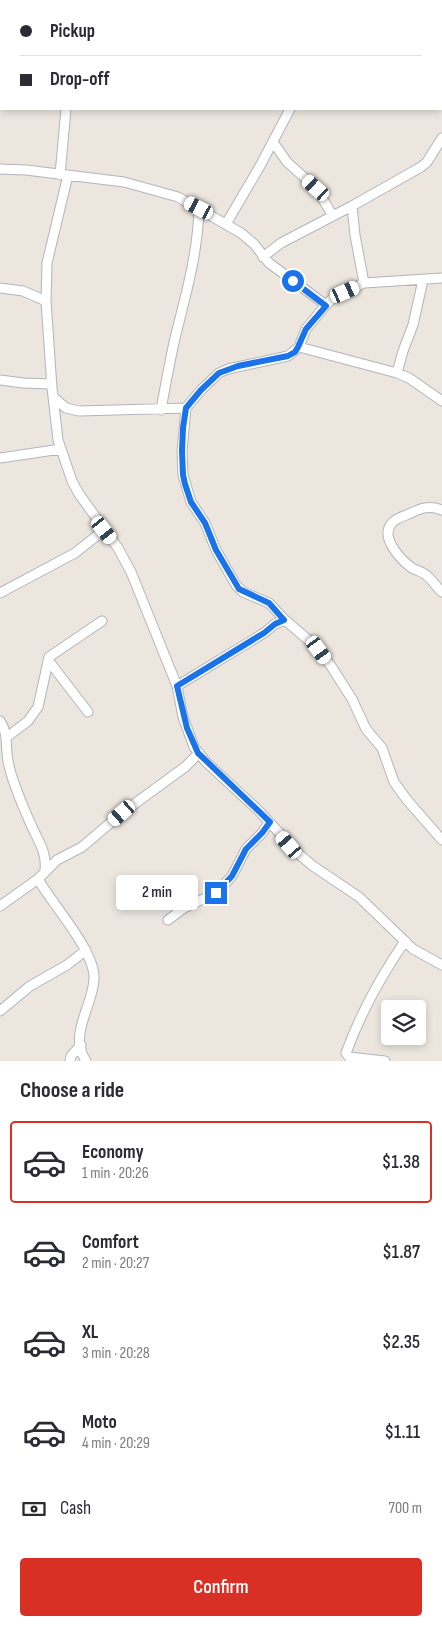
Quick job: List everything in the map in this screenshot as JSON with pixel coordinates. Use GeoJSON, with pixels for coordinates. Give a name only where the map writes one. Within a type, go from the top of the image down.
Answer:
{"type":"FeatureCollection","features":[{"type":"Feature","properties":{"kind":"street"},"geometry":{"type":"LineString","coordinates":[[66,110],[64,175],[47,263],[46,301],[58,440],[72,481],[84,503],[126,561],[177,686],[187,728],[198,753],[270,822],[312,866],[359,897],[415,951],[442,965]]}},
{"type":"Feature","properties":{"kind":"street"},"geometry":{"type":"LineString","coordinates":[[226,224],[289,110]]}},
{"type":"Feature","properties":{"kind":"street"},"geometry":{"type":"LineString","coordinates":[[263,257],[281,243],[334,216],[421,167],[427,162],[442,138]]}},
{"type":"Feature","properties":{"kind":"street"},"geometry":{"type":"LineString","coordinates":[[273,142],[287,162],[316,188],[334,216]]}},
{"type":"Feature","properties":{"kind":"street"},"geometry":{"type":"LineString","coordinates":[[0,169],[26,170],[124,182],[178,197],[241,233],[254,244],[263,257],[277,270],[326,306]]}},
{"type":"Feature","properties":{"kind":"street"},"geometry":{"type":"LineString","coordinates":[[352,206],[355,235],[364,283]]}},
{"type":"Feature","properties":{"kind":"street"},"geometry":{"type":"LineString","coordinates":[[161,410],[191,277],[199,230],[199,208]]}},
{"type":"Feature","properties":{"kind":"street"},"geometry":{"type":"LineString","coordinates":[[442,278],[364,283],[331,300],[306,329],[298,347],[288,356],[233,367],[219,373],[186,408],[182,451],[183,475],[191,502],[205,523],[216,550],[238,587],[243,592],[269,603],[284,620],[313,644],[331,666],[352,699],[366,728],[382,748],[394,782],[442,840]]}},
{"type":"Feature","properties":{"kind":"street"},"geometry":{"type":"LineString","coordinates":[[398,373],[423,280]]}},
{"type":"Feature","properties":{"kind":"street"},"geometry":{"type":"LineString","coordinates":[[0,288],[23,291],[46,301]]}},
{"type":"Feature","properties":{"kind":"street"},"geometry":{"type":"LineString","coordinates":[[298,347],[398,373],[415,382],[442,401]]}},
{"type":"Feature","properties":{"kind":"street"},"geometry":{"type":"LineString","coordinates":[[0,380],[23,384],[52,384]]}},
{"type":"Feature","properties":{"kind":"street"},"geometry":{"type":"LineString","coordinates":[[53,396],[66,408],[79,411],[186,408]]}},
{"type":"Feature","properties":{"kind":"street"},"geometry":{"type":"LineString","coordinates":[[0,458],[61,449]]}},
{"type":"Feature","properties":{"kind":"street"},"geometry":{"type":"LineString","coordinates":[[442,510],[434,507],[421,508],[393,522],[389,533],[392,548],[411,567],[428,576],[442,592]]}},
{"type":"Feature","properties":{"kind":"street"},"geometry":{"type":"LineString","coordinates":[[0,593],[75,553],[104,530]]}},
{"type":"Feature","properties":{"kind":"street"},"geometry":{"type":"LineString","coordinates":[[177,686],[284,620]]}},
{"type":"Feature","properties":{"kind":"street"},"geometry":{"type":"LineString","coordinates":[[7,737],[28,720],[38,707],[51,654],[102,621]]}},
{"type":"Feature","properties":{"kind":"street"},"geometry":{"type":"LineString","coordinates":[[48,660],[88,712]]}},
{"type":"Feature","properties":{"kind":"street"},"geometry":{"type":"LineString","coordinates":[[1,725],[7,737],[8,762],[28,818],[45,854],[45,870]]}},
{"type":"Feature","properties":{"kind":"street"},"geometry":{"type":"LineString","coordinates":[[0,906],[38,878],[57,860],[82,847],[122,813],[185,768],[198,753]]}},
{"type":"Feature","properties":{"kind":"street"},"geometry":{"type":"LineString","coordinates":[[168,920],[184,908],[216,893],[232,876],[246,849],[270,822]]}},
{"type":"Feature","properties":{"kind":"street"},"geometry":{"type":"LineString","coordinates":[[38,878],[92,961],[94,980],[80,1025],[82,1054],[86,1061]]}},
{"type":"Feature","properties":{"kind":"street"},"geometry":{"type":"LineString","coordinates":[[385,1061],[349,1057],[346,1053],[362,1014],[383,973],[405,940]]}},
{"type":"Feature","properties":{"kind":"street"},"geometry":{"type":"LineString","coordinates":[[0,1011],[30,986],[67,965],[86,950]]}},
{"type":"Feature","properties":{"kind":"street"},"geometry":{"type":"LineString","coordinates":[[70,1061],[71,1056],[81,1045]]}},
{"type":"Feature","properties":{"kind":"route"},"geometry":{"type":"LineString","coordinates":[[216,893],[237,869],[246,849],[270,822],[198,753],[183,718],[177,686],[284,620],[269,603],[248,595],[239,589],[216,550],[202,517],[191,502],[185,484],[182,451],[183,428],[186,408],[219,373],[238,366],[288,356],[295,352],[306,329],[326,306],[293,281]]}}]}
